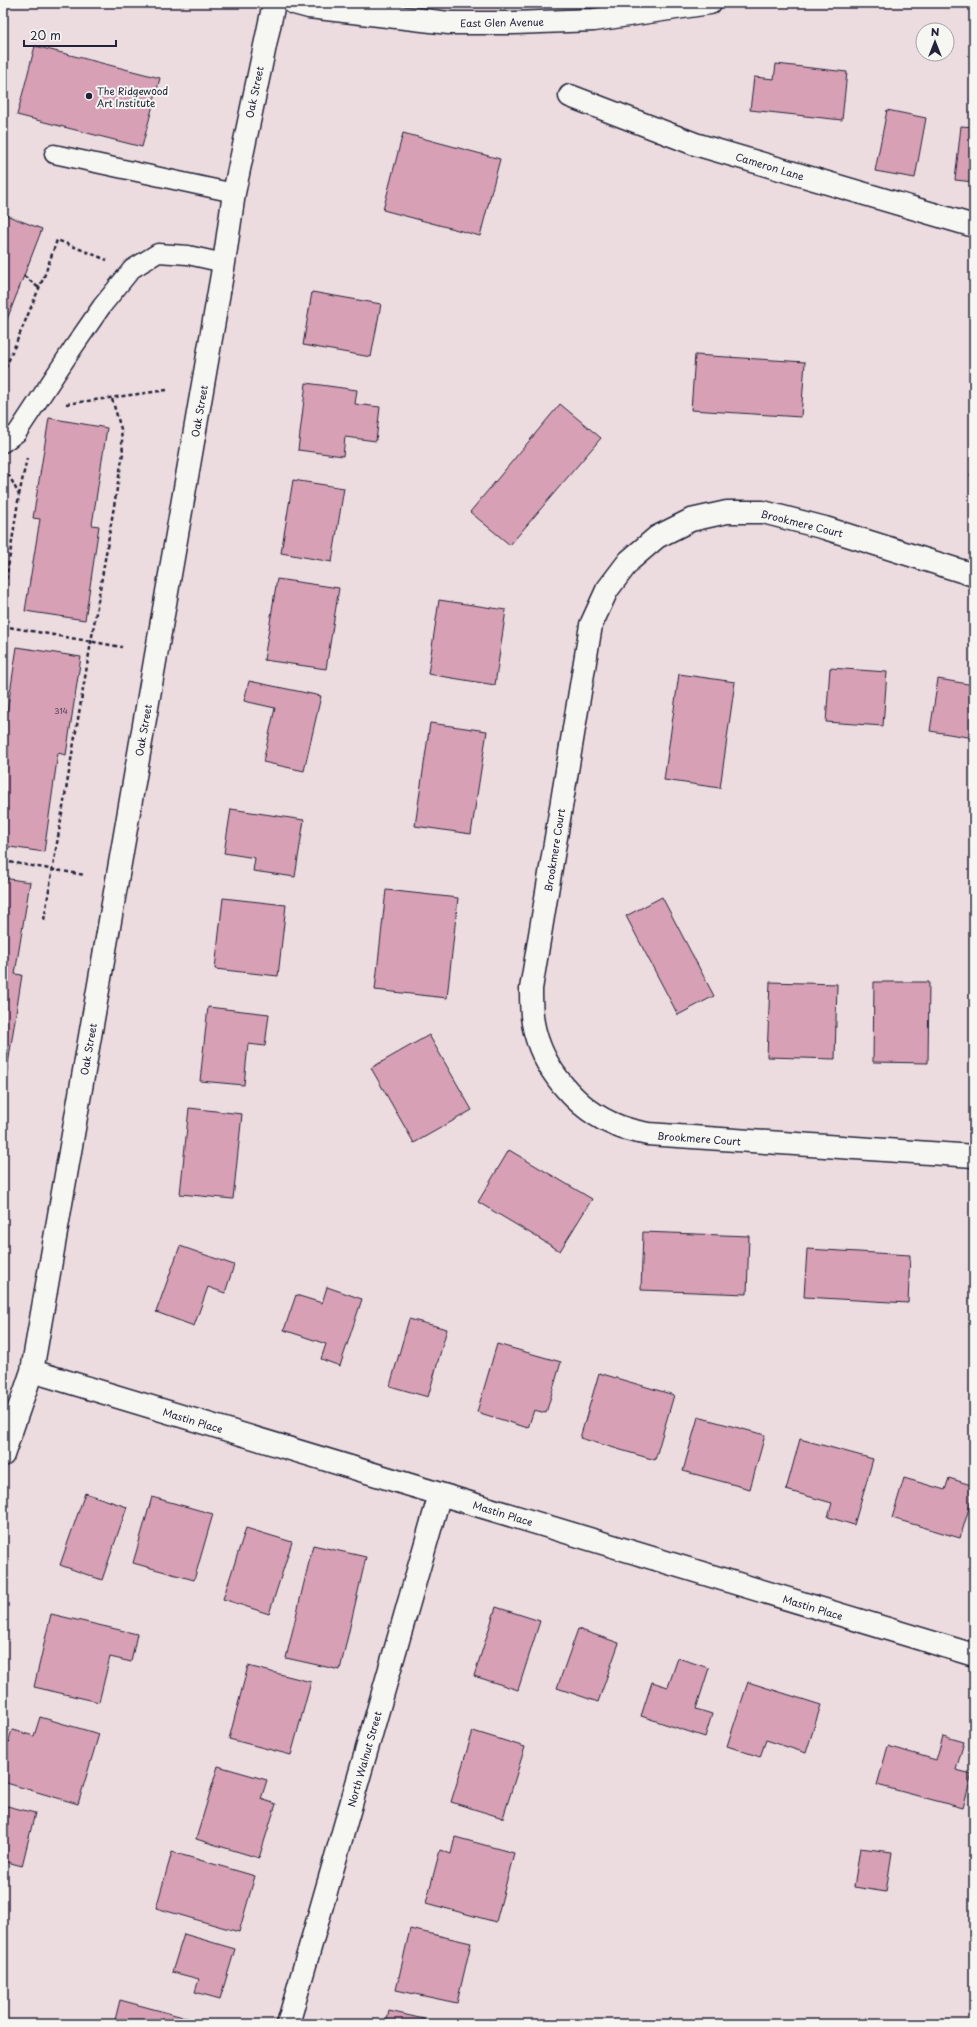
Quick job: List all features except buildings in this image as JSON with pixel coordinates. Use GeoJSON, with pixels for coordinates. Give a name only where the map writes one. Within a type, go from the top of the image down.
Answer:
{"type":"FeatureCollection","features":[{"type":"Feature","properties":{"kind":"street","name":"Oak Street"},"geometry":{"type":"LineString","coordinates":[[3,1454],[32,1371],[224,263],[234,193],[274,3]]}},
{"type":"Feature","properties":{"kind":"street","name":"East Glen Avenue"},"geometry":{"type":"LineString","coordinates":[[294,3],[309,7],[449,23],[514,23],[594,20],[710,3]]}},
{"type":"Feature","properties":{"kind":"street","name":"Cameron Lane"},"geometry":{"type":"LineString","coordinates":[[570,96],[695,144],[974,226]]}},
{"type":"Feature","properties":{"kind":"street","name":"Brookmere Court"},"geometry":{"type":"LineString","coordinates":[[974,575],[825,528],[763,512],[727,512],[691,520],[656,537],[629,561],[607,590],[591,626],[531,989],[533,1024],[545,1058],[564,1087],[587,1109],[617,1126],[648,1134],[974,1156]]}},
{"type":"Feature","properties":{"kind":"street","name":"Mastin Place"},"geometry":{"type":"LineString","coordinates":[[32,1371],[974,1656]]}},
{"type":"Feature","properties":{"kind":"street","name":"North Walnut Street"},"geometry":{"type":"LineString","coordinates":[[288,2024],[440,1494]]}},
{"type":"Feature","properties":{"kind":"lane"},"geometry":{"type":"LineString","coordinates":[[54,154],[234,193]]}},
{"type":"Feature","properties":{"kind":"lane"},"geometry":{"type":"LineString","coordinates":[[3,442],[17,433],[102,306],[132,269],[158,253],[188,255],[224,263]]}},
{"type":"Feature","properties":{"kind":"path"},"geometry":{"type":"LineString","coordinates":[[3,374],[39,288],[57,240],[132,269]]}},
{"type":"Feature","properties":{"kind":"path"},"geometry":{"type":"LineString","coordinates":[[24,276],[39,288]]}},
{"type":"Feature","properties":{"kind":"path"},"geometry":{"type":"LineString","coordinates":[[59,405],[167,390]]}},
{"type":"Feature","properties":{"kind":"path"},"geometry":{"type":"LineString","coordinates":[[44,920],[123,453],[121,429],[112,398]]}},
{"type":"Feature","properties":{"kind":"path"},"geometry":{"type":"LineString","coordinates":[[3,600],[19,495],[28,452]]}},
{"type":"Feature","properties":{"kind":"path"},"geometry":{"type":"LineString","coordinates":[[3,470],[10,477],[19,495]]}},
{"type":"Feature","properties":{"kind":"path"},"geometry":{"type":"LineString","coordinates":[[3,626],[122,647]]}},
{"type":"Feature","properties":{"kind":"path"},"geometry":{"type":"LineString","coordinates":[[3,695],[10,696]]}},
{"type":"Feature","properties":{"kind":"path"},"geometry":{"type":"LineString","coordinates":[[3,861],[85,875]]}},
{"type":"Feature","properties":{"kind":"place","name":"The Ridgewood Art Institute"},"geometry":{"type":"Point","coordinates":[89,96]}}]}
